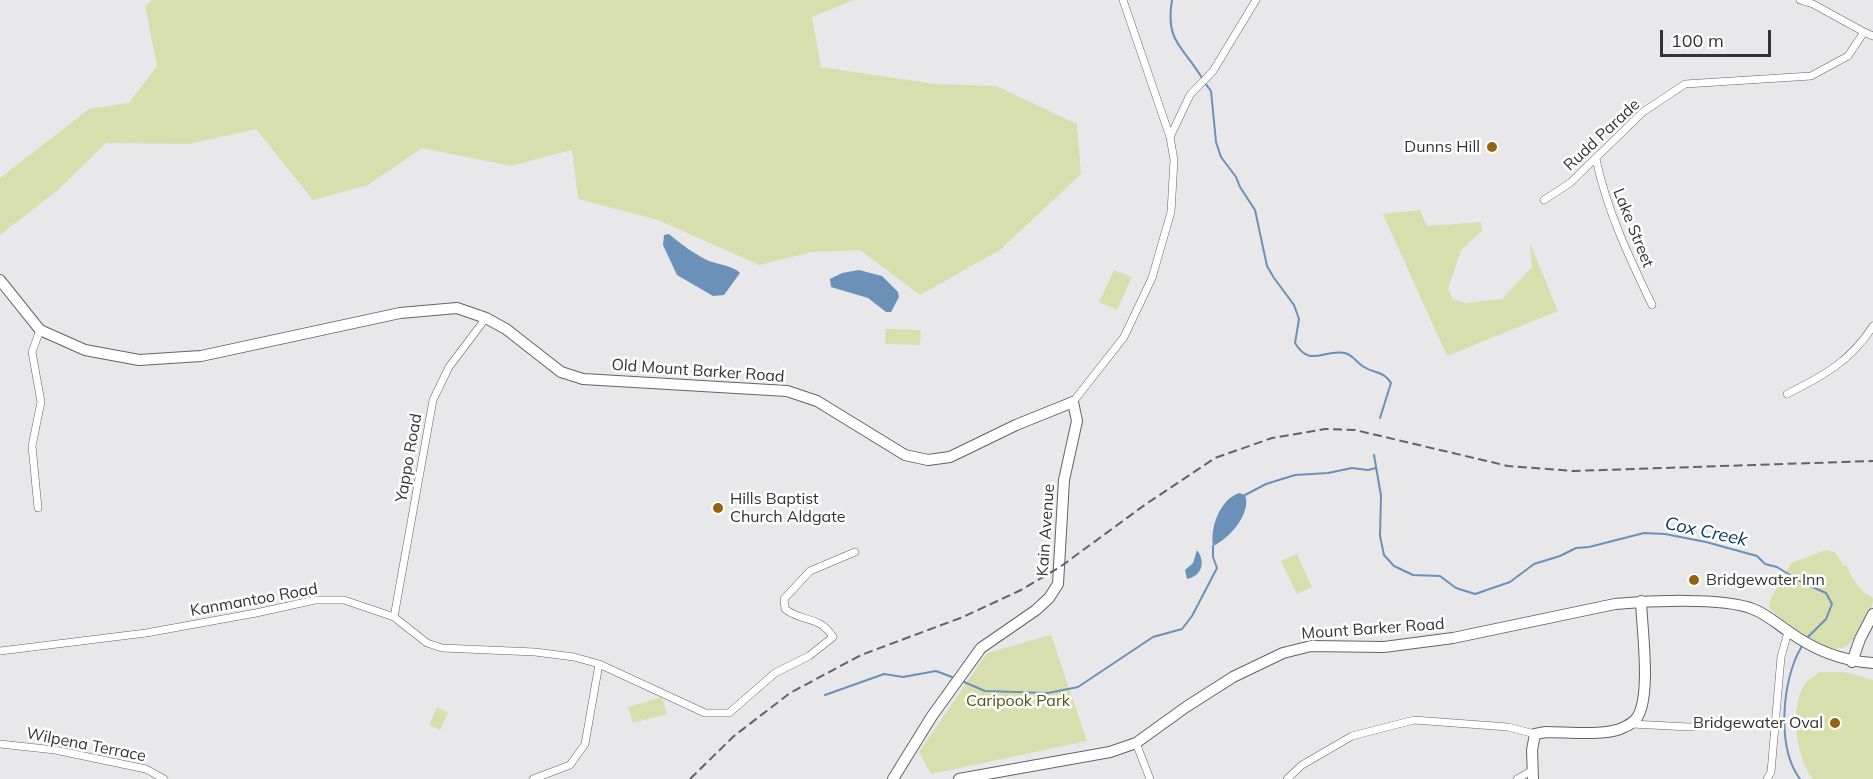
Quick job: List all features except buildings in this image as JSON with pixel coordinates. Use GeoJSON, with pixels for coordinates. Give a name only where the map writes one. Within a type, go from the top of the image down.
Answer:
{"type":"FeatureCollection","features":[{"type":"Feature","properties":{"kind":"main road","name":"Old Mount Barker Road"},"geometry":{"type":"LineString","coordinates":[[0,279],[40,330],[85,350],[139,360],[201,356],[400,313],[458,308],[486,318],[506,329],[561,372],[583,379],[788,391],[817,401],[905,454],[928,460],[950,457],[1016,425],[1073,402]]}},
{"type":"Feature","properties":{"kind":"main road","name":"Kain Avenue"},"geometry":{"type":"LineString","coordinates":[[893,779],[932,716],[981,648],[1036,610],[1049,598],[1058,584],[1064,480],[1077,421],[1073,402]]}},
{"type":"Feature","properties":{"kind":"main road","name":"Mount Barker Road"},"geometry":{"type":"LineString","coordinates":[[959,779],[1014,771],[1110,752],[1136,743],[1233,677],[1283,653],[1311,646],[1384,647],[1420,643],[1485,633],[1615,604],[1641,601],[1743,606],[1762,613],[1792,634],[1837,658],[1852,662],[1873,663]]}},
{"type":"Feature","properties":{"kind":"main road"},"geometry":{"type":"LineString","coordinates":[[1533,775],[1532,750],[1535,734],[1617,730],[1632,724],[1638,715],[1645,684],[1641,601]]}},
{"type":"Feature","properties":{"kind":"main road"},"geometry":{"type":"LineString","coordinates":[[1852,662],[1860,639],[1873,615]]}},
{"type":"Feature","properties":{"kind":"street","name":"Old Mount Barker Road"},"geometry":{"type":"LineString","coordinates":[[1073,402],[1124,337],[1152,278],[1171,212],[1174,160],[1170,137],[1123,0]]}},
{"type":"Feature","properties":{"kind":"street"},"geometry":{"type":"LineString","coordinates":[[1170,137],[1195,89],[1213,71],[1256,0]]}},
{"type":"Feature","properties":{"kind":"street"},"geometry":{"type":"LineString","coordinates":[[1800,0],[1814,4],[1873,36]]}},
{"type":"Feature","properties":{"kind":"street","name":"Rudd Parade"},"geometry":{"type":"LineString","coordinates":[[1544,200],[1570,183],[1642,112],[1685,84],[1811,76],[1848,56],[1864,32]]}},
{"type":"Feature","properties":{"kind":"street","name":"Lake Street"},"geometry":{"type":"LineString","coordinates":[[1596,159],[1603,192],[1623,245],[1652,305]]}},
{"type":"Feature","properties":{"kind":"street","name":"Yappo Road"},"geometry":{"type":"LineString","coordinates":[[394,617],[433,400],[449,367],[486,318]]}},
{"type":"Feature","properties":{"kind":"street"},"geometry":{"type":"LineString","coordinates":[[1787,394],[1825,375],[1863,342],[1873,326]]}},
{"type":"Feature","properties":{"kind":"street"},"geometry":{"type":"LineString","coordinates":[[38,508],[32,446],[41,402],[32,352],[40,330]]}},
{"type":"Feature","properties":{"kind":"street","name":"Kanmantoo Road"},"geometry":{"type":"LineString","coordinates":[[0,651],[146,633],[256,614],[315,600],[344,600],[394,617],[427,643],[442,648],[536,652],[574,657],[599,664],[705,713],[729,713],[775,673],[809,656],[833,637],[828,628],[816,620],[794,616],[785,609],[784,599],[810,571],[855,552]]}},
{"type":"Feature","properties":{"kind":"street"},"geometry":{"type":"LineString","coordinates":[[1767,779],[1771,772],[1781,657],[1792,634]]}},
{"type":"Feature","properties":{"kind":"street"},"geometry":{"type":"LineString","coordinates":[[533,779],[570,765],[585,744],[599,664]]}},
{"type":"Feature","properties":{"kind":"street"},"geometry":{"type":"LineString","coordinates":[[1287,779],[1302,765],[1352,736],[1414,720],[1508,727],[1535,734]]}},
{"type":"Feature","properties":{"kind":"street"},"geometry":{"type":"LineString","coordinates":[[1632,724],[1671,727],[1727,724]]}},
{"type":"Feature","properties":{"kind":"street"},"geometry":{"type":"LineString","coordinates":[[1136,743],[1150,779]]}},
{"type":"Feature","properties":{"kind":"street","name":"Wilpena Terrace"},"geometry":{"type":"LineString","coordinates":[[0,744],[55,750],[146,769],[164,779]]}},
{"type":"Feature","properties":{"kind":"street"},"geometry":{"type":"LineString","coordinates":[[1517,779],[1533,775]]}},
{"type":"Feature","properties":{"kind":"green space"},"geometry":{"type":"Polygon","coordinates":[[[152,0],[854,0],[812,17],[821,67],[935,84],[996,86],[1077,124],[1081,174],[1000,250],[920,295],[860,250],[812,252],[759,265],[658,220],[578,199],[572,150],[511,166],[422,148],[368,185],[313,200],[256,129],[189,144],[106,143],[58,190],[0,235],[0,178],[89,109],[129,103],[157,66],[145,6],[152,0]]]}},
{"type":"Feature","properties":{"kind":"green space"},"geometry":{"type":"Polygon","coordinates":[[[1420,210],[1427,226],[1481,222],[1482,231],[1461,250],[1448,289],[1453,299],[1465,303],[1502,299],[1532,267],[1530,243],[1558,311],[1447,356],[1383,214],[1420,210]]]}},
{"type":"Feature","properties":{"kind":"green space"},"geometry":{"type":"Polygon","coordinates":[[[1114,270],[1132,277],[1117,310],[1099,302],[1114,270]]]}},
{"type":"Feature","properties":{"kind":"green space"},"geometry":{"type":"Polygon","coordinates":[[[886,329],[921,330],[920,345],[885,344],[886,329]]]}},
{"type":"Feature","properties":{"kind":"green space"},"geometry":{"type":"Polygon","coordinates":[[[1826,550],[1835,552],[1843,565],[1847,566],[1857,585],[1873,598],[1871,610],[1863,625],[1853,640],[1842,648],[1835,648],[1815,640],[1793,627],[1769,608],[1770,600],[1791,563],[1826,550]]]}},
{"type":"Feature","properties":{"kind":"green space"},"geometry":{"type":"Polygon","coordinates":[[[1297,554],[1312,587],[1297,594],[1281,561],[1297,554]]]}},
{"type":"Feature","properties":{"kind":"green space","name":"Caripook Park"},"geometry":{"type":"Polygon","coordinates":[[[1051,635],[1087,741],[931,774],[919,752],[987,653],[1051,635]]]}},
{"type":"Feature","properties":{"kind":"green space","name":"Bridgewater Oval"},"geometry":{"type":"Polygon","coordinates":[[[1820,672],[1844,672],[1873,680],[1873,779],[1813,779],[1807,770],[1799,746],[1797,705],[1805,684],[1820,672]]]}},
{"type":"Feature","properties":{"kind":"green space"},"geometry":{"type":"Polygon","coordinates":[[[662,697],[667,714],[633,723],[628,707],[662,697]]]}},
{"type":"Feature","properties":{"kind":"green space"},"geometry":{"type":"Polygon","coordinates":[[[437,707],[448,712],[440,730],[429,725],[437,707]]]}},
{"type":"Feature","properties":{"kind":"water"},"geometry":{"type":"Polygon","coordinates":[[[669,234],[703,258],[740,273],[724,295],[713,296],[677,275],[663,245],[664,235],[669,234]]]}},
{"type":"Feature","properties":{"kind":"water"},"geometry":{"type":"Polygon","coordinates":[[[859,270],[882,276],[898,292],[899,297],[891,312],[886,312],[868,298],[831,287],[830,279],[842,273],[859,270]]]}},
{"type":"Feature","properties":{"kind":"water"},"geometry":{"type":"Polygon","coordinates":[[[1239,493],[1245,495],[1246,502],[1242,517],[1226,538],[1213,546],[1213,531],[1218,515],[1226,502],[1239,493]]]}},
{"type":"Feature","properties":{"kind":"water"},"geometry":{"type":"Polygon","coordinates":[[[1197,550],[1201,559],[1201,568],[1196,575],[1187,579],[1185,570],[1193,563],[1197,550]]]}},
{"type":"Feature","properties":{"kind":"waterway","name":"Cox Creek"},"geometry":{"type":"LineString","coordinates":[[1172,0],[1170,14],[1173,35],[1202,78]]}},
{"type":"Feature","properties":{"kind":"waterway","name":"Cox Creek"},"geometry":{"type":"LineString","coordinates":[[1205,83],[1211,91],[1216,142],[1221,157],[1236,177],[1255,210],[1267,266],[1294,305],[1299,319],[1295,343],[1306,355],[1317,356],[1337,352],[1348,354],[1364,367],[1386,377],[1391,383],[1380,418]]}},
{"type":"Feature","properties":{"kind":"waterway","name":"Cox Creek"},"geometry":{"type":"LineString","coordinates":[[1374,455],[1381,496],[1380,536],[1384,555],[1394,566],[1413,575],[1440,576],[1456,588],[1475,594],[1510,582],[1534,564],[1576,548],[1589,547],[1644,533],[1665,534],[1757,556],[1765,564],[1777,567],[1803,583],[1826,593],[1832,604],[1826,619],[1807,638]]}},
{"type":"Feature","properties":{"kind":"waterway"},"geometry":{"type":"LineString","coordinates":[[1245,495],[1266,484],[1295,475],[1328,473],[1352,468],[1368,470],[1376,468]]}},
{"type":"Feature","properties":{"kind":"waterway"},"geometry":{"type":"LineString","coordinates":[[964,682],[985,691],[1048,693],[1078,687],[1153,637],[1182,629],[1192,616],[1217,568],[1213,557],[1213,546]]}},
{"type":"Feature","properties":{"kind":"waterway","name":"Cox Creek"},"geometry":{"type":"LineString","coordinates":[[1800,779],[1787,749],[1784,712],[1790,676],[1802,646]]}},
{"type":"Feature","properties":{"kind":"waterway"},"geometry":{"type":"LineString","coordinates":[[825,695],[884,674],[903,677],[936,671],[952,677]]}},
{"type":"Feature","properties":{"kind":"railway"},"geometry":{"type":"LineString","coordinates":[[690,779],[734,736],[790,693],[861,655],[963,617],[1021,590],[1060,567],[1146,504],[1215,458],[1272,438],[1325,429],[1355,430],[1508,466],[1573,471],[1873,461]]}},
{"type":"Feature","properties":{"kind":"place","name":"Dunns Hill"},"geometry":{"type":"Point","coordinates":[1492,147]}},
{"type":"Feature","properties":{"kind":"place","name":"Hills Baptist Church Aldgate"},"geometry":{"type":"Point","coordinates":[718,508]}},
{"type":"Feature","properties":{"kind":"place","name":"Bridgewater Inn"},"geometry":{"type":"Point","coordinates":[1694,580]}},
{"type":"Feature","properties":{"kind":"place","name":"Bridgewater Oval"},"geometry":{"type":"Point","coordinates":[1835,723]}}]}
